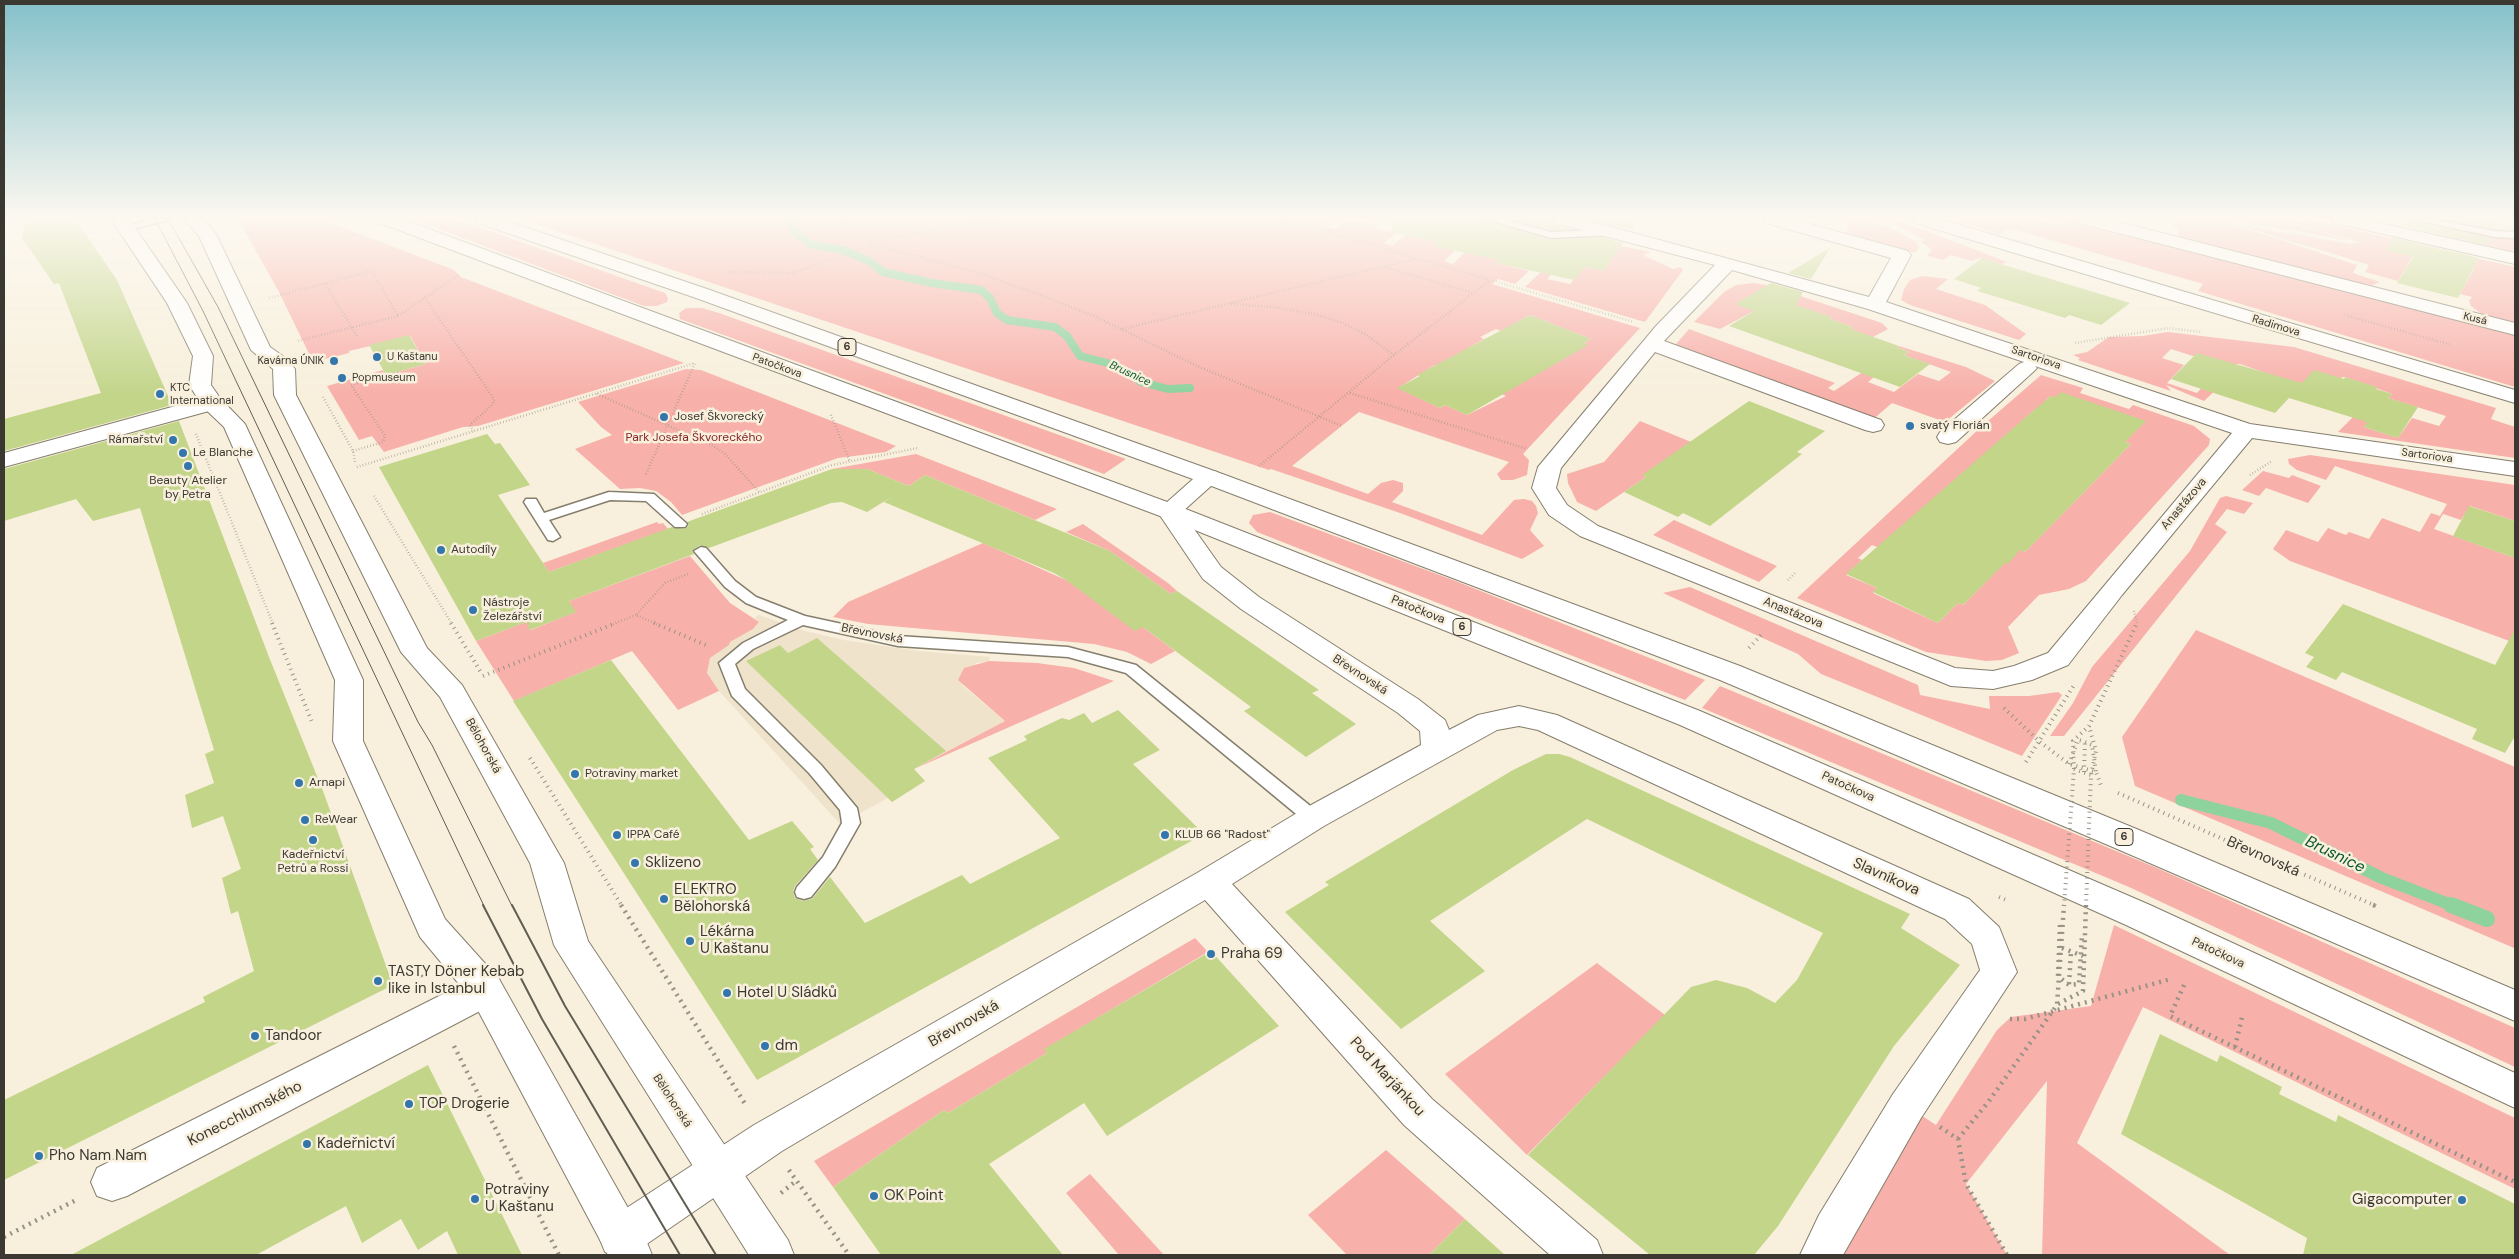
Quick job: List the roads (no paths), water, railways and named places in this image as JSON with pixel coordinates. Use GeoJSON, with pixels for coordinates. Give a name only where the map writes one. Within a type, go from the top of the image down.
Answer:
{"type":"FeatureCollection","features":[{"type":"Feature","properties":{"kind":"street"},"geometry":{"type":"LineString","coordinates":[[160,278],[177,303],[203,356],[199,407]]}},
{"type":"Feature","properties":{"kind":"street","name":"Bělohorská"},"geometry":{"type":"LineString","coordinates":[[227,278],[261,350],[280,363],[284,369],[285,395],[415,652],[452,692],[547,863],[572,945],[773,1255]]}},
{"type":"Feature","properties":{"kind":"street","name":"Patočkova"},"geometry":{"type":"LineString","coordinates":[[542,278],[1169,511],[1690,718],[2138,915],[2515,1091]]}},
{"type":"Feature","properties":{"kind":"street","name":"6"},"geometry":{"type":"LineString","coordinates":[[656,278],[1209,477],[1730,673],[2127,839],[2515,1006]]}},
{"type":"Feature","properties":{"kind":"street","name":"Anastázova"},"geometry":{"type":"LineString","coordinates":[[1713,278],[1652,344],[1550,467],[1544,488],[1558,510],[1590,531],[1951,677],[1993,680],[2022,673],[2058,659],[2113,589],[2246,430]]}},
{"type":"Feature","properties":{"kind":"street","name":"Sartoriova"},"geometry":{"type":"LineString","coordinates":[[1782,278],[1875,305],[2246,430],[2515,469]]}},
{"type":"Feature","properties":{"kind":"street"},"geometry":{"type":"LineString","coordinates":[[1875,305],[1890,278]]}},
{"type":"Feature","properties":{"kind":"street","name":"Radimova"},"geometry":{"type":"LineString","coordinates":[[2117,278],[2515,397]]}},
{"type":"Feature","properties":{"kind":"street","name":"Kusá"},"geometry":{"type":"LineString","coordinates":[[2315,278],[2515,329]]}},
{"type":"Feature","properties":{"kind":"street"},"geometry":{"type":"LineString","coordinates":[[649,318],[703,294]]}},
{"type":"Feature","properties":{"kind":"street"},"geometry":{"type":"LineString","coordinates":[[1652,344],[1873,425]]}},
{"type":"Feature","properties":{"kind":"street"},"geometry":{"type":"LineString","coordinates":[[1948,436],[2026,368]]}},
{"type":"Feature","properties":{"kind":"street"},"geometry":{"type":"LineString","coordinates":[[4,460],[199,407],[234,424],[349,680],[348,741],[432,927],[486,990],[625,1246]]}},
{"type":"Feature","properties":{"kind":"street"},"geometry":{"type":"LineString","coordinates":[[1169,511],[1209,477]]}},
{"type":"Feature","properties":{"kind":"street","name":"Břevnovská"},"geometry":{"type":"LineString","coordinates":[[625,1246],[718,1172],[768,1138],[1209,882],[1313,818],[1436,749],[1434,727],[1408,706],[1250,603],[1212,573],[1169,511]]}},
{"type":"Feature","properties":{"kind":"street","name":"Slavníkova"},"geometry":{"type":"LineString","coordinates":[[1436,749],[1489,722],[1519,716],[1546,722],[1956,909],[1987,937],[1999,972],[1907,1106],[1834,1229],[1821,1255]]}},
{"type":"Feature","properties":{"kind":"street","name":"Pod Marjánkou"},"geometry":{"type":"LineString","coordinates":[[1209,882],[1418,1112],[1582,1255]]}},
{"type":"Feature","properties":{"kind":"street","name":"Konecchlumského"},"geometry":{"type":"LineString","coordinates":[[112,1182],[486,990]]}},
{"type":"Feature","properties":{"kind":"lane"},"geometry":{"type":"LineString","coordinates":[[542,518],[609,496],[635,496],[649,497],[680,524]]}},
{"type":"Feature","properties":{"kind":"lane"},"geometry":{"type":"LineString","coordinates":[[531,502],[553,537]]}},
{"type":"Feature","properties":{"kind":"lane","name":"Břevnovská"},"geometry":{"type":"LineString","coordinates":[[701,551],[730,584],[751,600],[801,620],[898,641],[1068,652],[1131,669],[1313,818]]}},
{"type":"Feature","properties":{"kind":"lane"},"geometry":{"type":"LineString","coordinates":[[801,620],[748,646],[727,663],[738,692],[815,769],[848,808],[851,823],[829,862],[804,892]]}},
{"type":"Feature","properties":{"kind":"waterway","name":"Brusnice"},"geometry":{"type":"LineString","coordinates":[[909,278],[981,290],[990,298],[997,313],[1007,320],[1055,327],[1067,336],[1080,356],[1115,365],[1141,382],[1168,389],[1190,388]]}},
{"type":"Feature","properties":{"kind":"waterway","name":"Brusnice"},"geometry":{"type":"LineString","coordinates":[[2181,800],[2271,823],[2382,878],[2454,906]]}},
{"type":"Feature","properties":{"kind":"waterway","name":"Brusnice"},"geometry":{"type":"LineString","coordinates":[[2451,905],[2487,919]]}},
{"type":"Feature","properties":{"kind":"tram line"},"geometry":{"type":"LineString","coordinates":[[186,278],[484,906]]}},
{"type":"Feature","properties":{"kind":"tram line"},"geometry":{"type":"LineString","coordinates":[[201,278],[218,307],[418,722],[432,745],[512,906]]}},
{"type":"Feature","properties":{"kind":"tram line"},"geometry":{"type":"LineString","coordinates":[[483,905],[542,1019],[680,1255]]}},
{"type":"Feature","properties":{"kind":"tram line"},"geometry":{"type":"LineString","coordinates":[[512,905],[565,1006],[716,1255]]}},
{"type":"Feature","properties":{"kind":"place","name":"U Kaštanu"},"geometry":{"type":"Point","coordinates":[377,357]}},
{"type":"Feature","properties":{"kind":"place","name":"Kavárna ÚNIK"},"geometry":{"type":"Point","coordinates":[334,361]}},
{"type":"Feature","properties":{"kind":"place","name":"Popmuseum"},"geometry":{"type":"Point","coordinates":[342,378]}},
{"type":"Feature","properties":{"kind":"place","name":"KTC International"},"geometry":{"type":"Point","coordinates":[160,394]}},
{"type":"Feature","properties":{"kind":"place","name":"Josef Škvorecký"},"geometry":{"type":"Point","coordinates":[664,417]}},
{"type":"Feature","properties":{"kind":"place","name":"svatý Florián"},"geometry":{"type":"Point","coordinates":[1910,426]}},
{"type":"Feature","properties":{"kind":"place","name":"Rámařství"},"geometry":{"type":"Point","coordinates":[173,440]}},
{"type":"Feature","properties":{"kind":"place","name":"Le Blanche"},"geometry":{"type":"Point","coordinates":[183,453]}},
{"type":"Feature","properties":{"kind":"place","name":"Beauty Atelier by Petra"},"geometry":{"type":"Point","coordinates":[188,466]}},
{"type":"Feature","properties":{"kind":"place","name":"Autodíly"},"geometry":{"type":"Point","coordinates":[441,550]}},
{"type":"Feature","properties":{"kind":"place","name":"Nástroje Železářství"},"geometry":{"type":"Point","coordinates":[473,610]}},
{"type":"Feature","properties":{"kind":"place","name":"Potraviny market"},"geometry":{"type":"Point","coordinates":[575,774]}},
{"type":"Feature","properties":{"kind":"place","name":"Arnapi"},"geometry":{"type":"Point","coordinates":[299,783]}},
{"type":"Feature","properties":{"kind":"place","name":"ReWear"},"geometry":{"type":"Point","coordinates":[305,820]}},
{"type":"Feature","properties":{"kind":"place","name":"IPPA Café"},"geometry":{"type":"Point","coordinates":[617,835]}},
{"type":"Feature","properties":{"kind":"place","name":"KLUB 66 \"Radost\""},"geometry":{"type":"Point","coordinates":[1165,835]}},
{"type":"Feature","properties":{"kind":"place","name":"Kadeřnictví Petrů a Rossi"},"geometry":{"type":"Point","coordinates":[313,840]}},
{"type":"Feature","properties":{"kind":"place","name":"Sklizeno"},"geometry":{"type":"Point","coordinates":[635,863]}},
{"type":"Feature","properties":{"kind":"place","name":"ELEKTRO Bělohorská"},"geometry":{"type":"Point","coordinates":[664,899]}},
{"type":"Feature","properties":{"kind":"place","name":"Lékárna U Kaštanu"},"geometry":{"type":"Point","coordinates":[690,941]}},
{"type":"Feature","properties":{"kind":"place","name":"Praha 69"},"geometry":{"type":"Point","coordinates":[1211,954]}},
{"type":"Feature","properties":{"kind":"place","name":"TASTY Döner Kebab like in Istanbul"},"geometry":{"type":"Point","coordinates":[378,981]}},
{"type":"Feature","properties":{"kind":"place","name":"Hotel U Sládků"},"geometry":{"type":"Point","coordinates":[727,993]}},
{"type":"Feature","properties":{"kind":"place","name":"Tandoor"},"geometry":{"type":"Point","coordinates":[255,1036]}},
{"type":"Feature","properties":{"kind":"place","name":"dm"},"geometry":{"type":"Point","coordinates":[765,1046]}},
{"type":"Feature","properties":{"kind":"place","name":"TOP Drogerie"},"geometry":{"type":"Point","coordinates":[409,1104]}},
{"type":"Feature","properties":{"kind":"place","name":"Kadeřnictví"},"geometry":{"type":"Point","coordinates":[307,1144]}},
{"type":"Feature","properties":{"kind":"place","name":"Pho Nam Nam"},"geometry":{"type":"Point","coordinates":[39,1156]}},
{"type":"Feature","properties":{"kind":"place","name":"OK Point"},"geometry":{"type":"Point","coordinates":[874,1196]}},
{"type":"Feature","properties":{"kind":"place","name":"Potraviny U Kaštanu"},"geometry":{"type":"Point","coordinates":[475,1199]}},
{"type":"Feature","properties":{"kind":"place","name":"Gigacomputer"},"geometry":{"type":"Point","coordinates":[2462,1200]}},
{"type":"Feature","properties":{"kind":"park label","name":"Park Josefa Škvoreckého"},"geometry":{"type":"Point","coordinates":[694,438]}}]}
